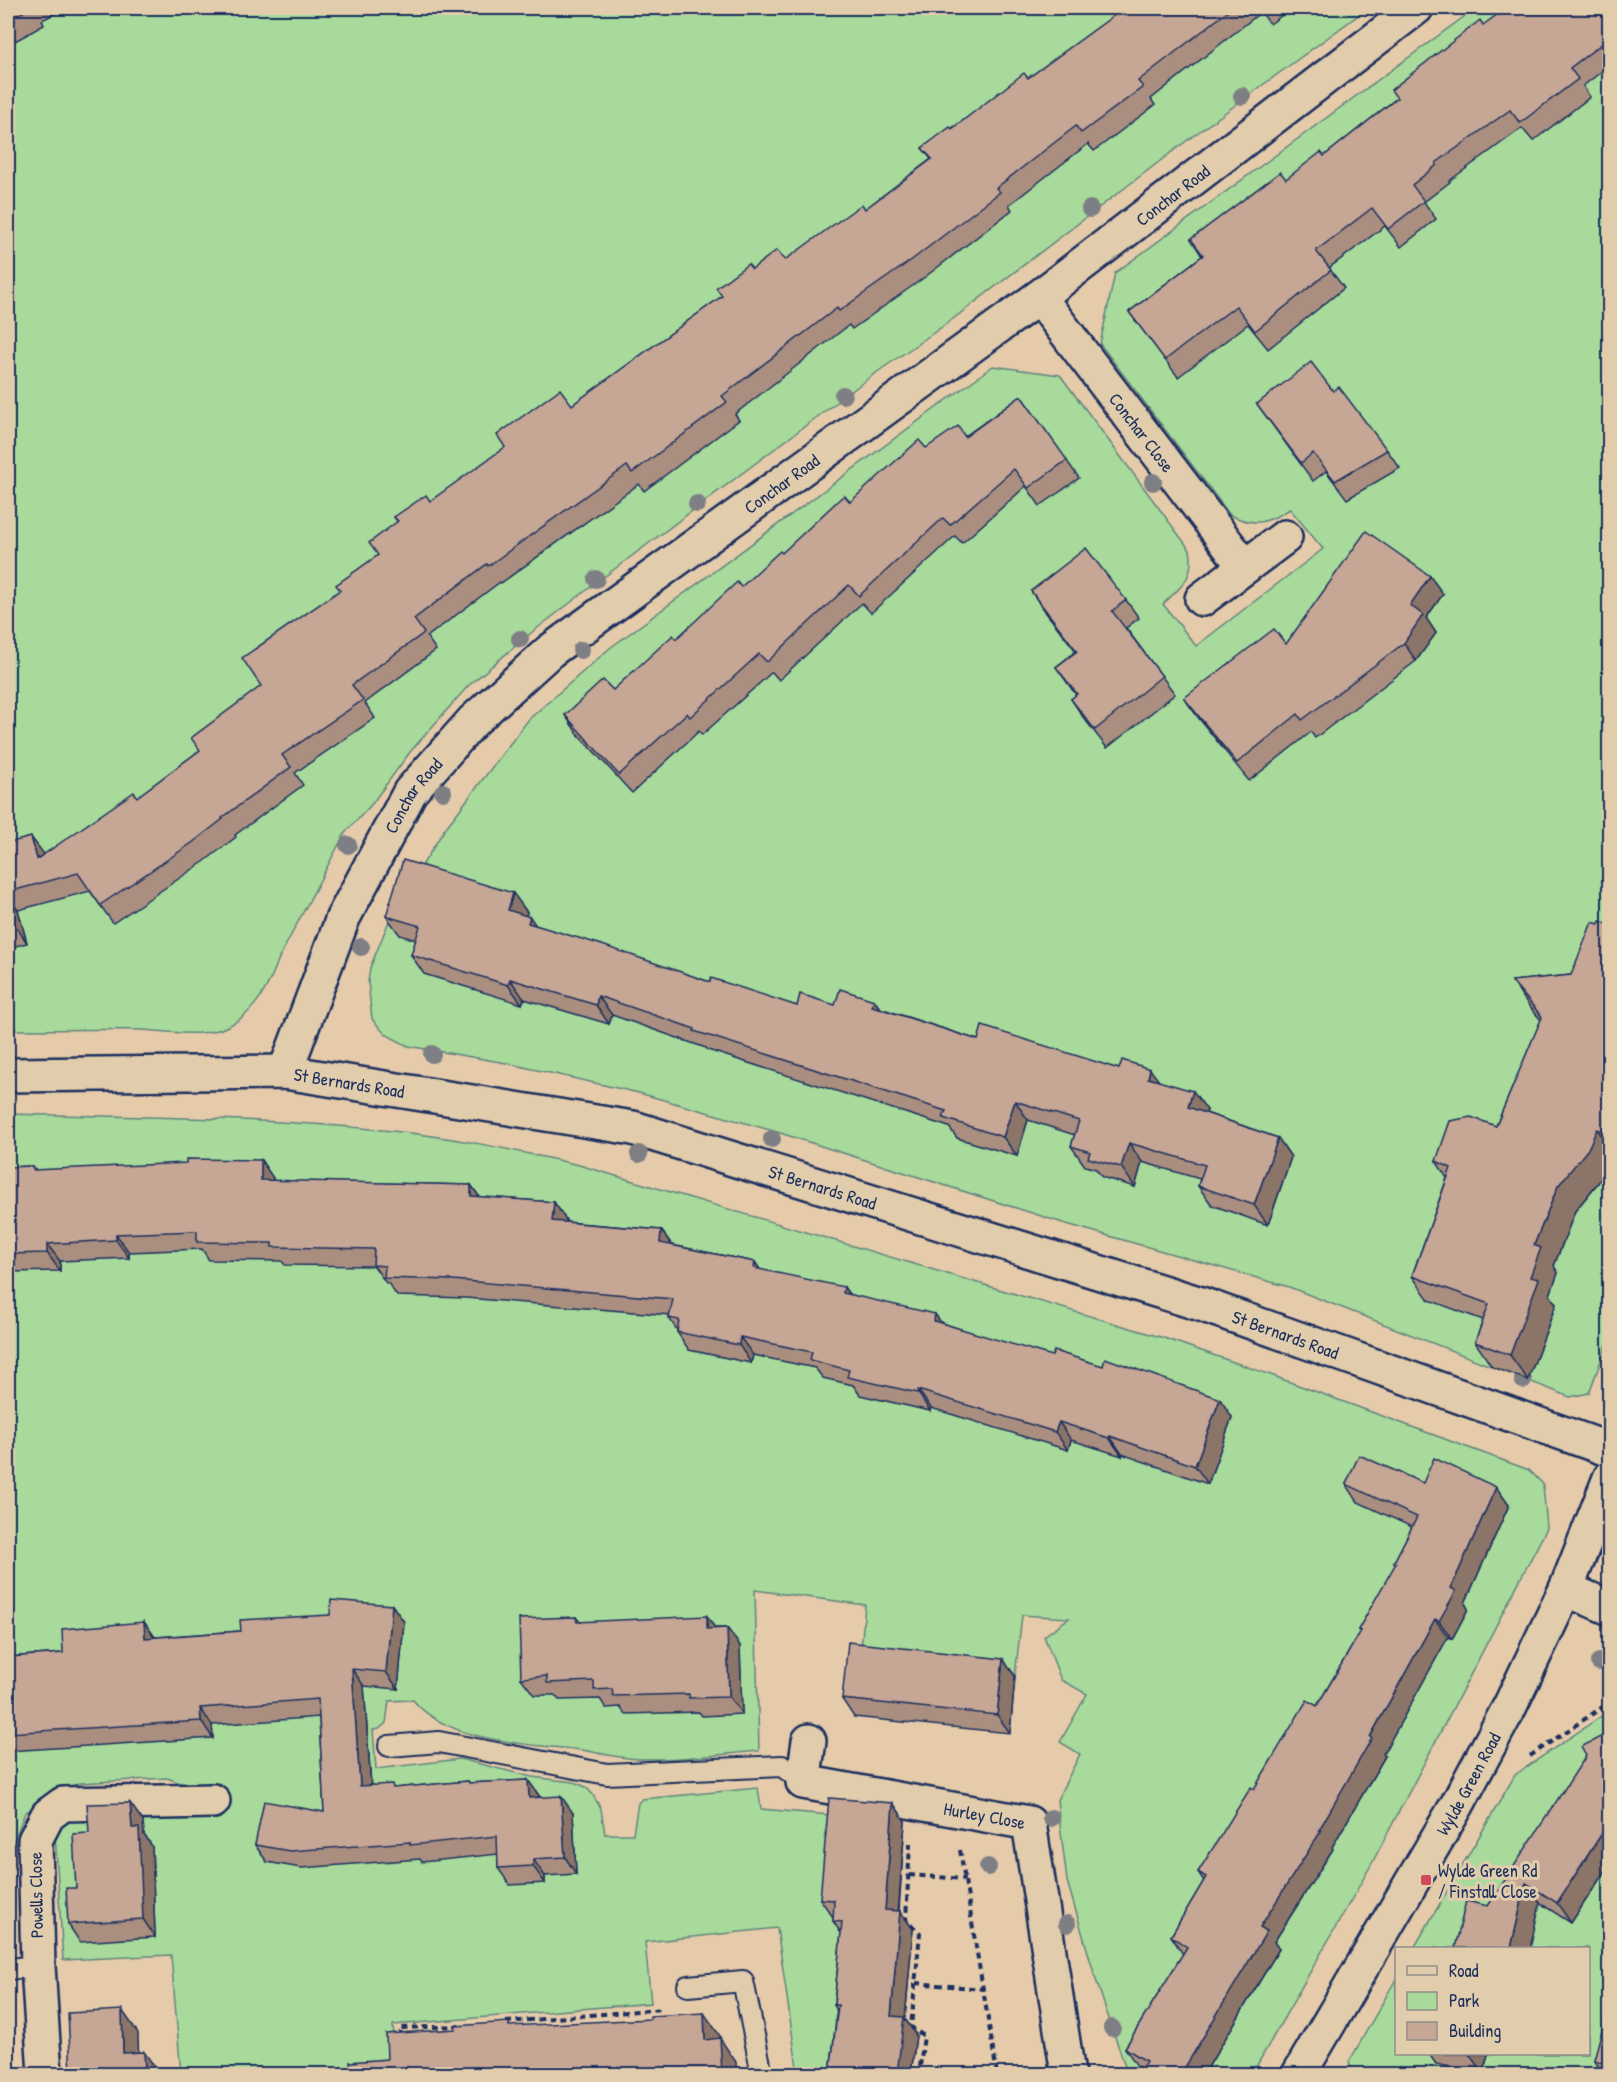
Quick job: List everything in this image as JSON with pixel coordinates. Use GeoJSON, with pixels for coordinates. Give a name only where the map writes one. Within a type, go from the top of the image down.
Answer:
{"type":"FeatureCollection","features":[{"type":"Feature","properties":{"kind":"street","name":"Conchar Road"},"geometry":{"type":"LineString","coordinates":[[285,1072],[343,918],[410,792],[473,721],[550,651],[1039,297],[1416,8]]}},
{"type":"Feature","properties":{"kind":"street","name":"Conchar Close"},"geometry":{"type":"LineString","coordinates":[[1039,297],[1245,567]]}},
{"type":"Feature","properties":{"kind":"street"},"geometry":{"type":"LineString","coordinates":[[1202,599],[1285,537]]}},
{"type":"Feature","properties":{"kind":"street","name":"St Bernards Road"},"geometry":{"type":"LineString","coordinates":[[8,1075],[285,1072],[633,1128],[1201,1304],[1610,1450]]}},
{"type":"Feature","properties":{"kind":"street","name":"Wylde Green Road"},"geometry":{"type":"LineString","coordinates":[[1299,2074],[1457,1805],[1510,1706],[1566,1589],[1610,1478]]}},
{"type":"Feature","properties":{"kind":"street"},"geometry":{"type":"LineString","coordinates":[[1566,1589],[1610,1608]]}},
{"type":"Feature","properties":{"kind":"street"},"geometry":{"type":"LineString","coordinates":[[803,1782],[808,1741]]}},
{"type":"Feature","properties":{"kind":"street","name":"Hurley Close"},"geometry":{"type":"LineString","coordinates":[[803,1782],[1029,1823],[1068,2074]]}},
{"type":"Feature","properties":{"kind":"street","name":"Powells Close"},"geometry":{"type":"LineString","coordinates":[[45,2074],[23,1967],[35,1840],[48,1815],[63,1804],[213,1801]]}},
{"type":"Feature","properties":{"kind":"lane"},"geometry":{"type":"LineString","coordinates":[[389,1746],[439,1742],[607,1774],[782,1766],[803,1782]]}},
{"type":"Feature","properties":{"kind":"lane"},"geometry":{"type":"LineString","coordinates":[[688,1986],[743,1981],[762,2074]]}},
{"type":"Feature","properties":{"kind":"path"},"geometry":{"type":"LineString","coordinates":[[913,1802],[906,1920],[920,1933],[911,2027],[924,2036],[919,2074]]}},
{"type":"Feature","properties":{"kind":"path"},"geometry":{"type":"LineString","coordinates":[[953,1809],[997,2074]]}},
{"type":"Feature","properties":{"kind":"path"},"geometry":{"type":"LineString","coordinates":[[909,1875],[965,1879]]}},
{"type":"Feature","properties":{"kind":"path"},"geometry":{"type":"LineString","coordinates":[[916,1983],[983,1989]]}},
{"type":"Feature","properties":{"kind":"path"},"geometry":{"type":"LineString","coordinates":[[495,2024],[690,2006],[688,1986]]}},
{"type":"Feature","properties":{"kind":"path"},"geometry":{"type":"LineString","coordinates":[[401,2045],[400,2028],[460,2026]]}},
{"type":"Feature","properties":{"kind":"green space"},"geometry":{"type":"Polygon","coordinates":[[[8,8],[1368,8],[1185,142],[949,322],[873,375],[596,583],[468,686],[410,752],[371,805],[345,833],[279,958],[266,988],[254,1006],[238,1021],[218,1030],[185,1033],[141,1030],[8,1030],[8,8]]]}},
{"type":"Feature","properties":{"kind":"green space"},"geometry":{"type":"Polygon","coordinates":[[[1476,8],[1609,8],[1610,1336],[1589,1393],[1570,1397],[1289,1287],[1063,1223],[777,1132],[639,1093],[506,1063],[408,1046],[385,1034],[372,1019],[368,982],[370,968],[391,916],[444,830],[529,719],[610,648],[993,366],[1060,375],[1190,550],[1190,568],[1185,581],[1163,604],[1196,646],[1323,549],[1290,509],[1261,522],[1247,521],[1230,515],[1100,344],[1115,273],[1476,8]]]}},
{"type":"Feature","properties":{"kind":"green space"},"geometry":{"type":"Polygon","coordinates":[[[8,1114],[195,1118],[335,1126],[457,1140],[579,1165],[1164,1338],[1529,1470],[1543,1484],[1547,1528],[1370,1867],[1252,2074],[1128,2074],[1127,2072],[1097,1983],[1067,1881],[1057,1800],[1080,1754],[1060,1742],[1087,1694],[1061,1680],[1044,1636],[1069,1618],[1022,1615],[1015,1676],[860,1660],[865,1605],[755,1590],[759,1751],[687,1758],[644,1759],[514,1743],[468,1733],[447,1725],[428,1714],[413,1700],[389,1701],[386,1723],[379,1729],[373,1730],[376,1769],[460,1759],[532,1777],[574,1782],[586,1787],[593,1795],[601,1809],[605,1834],[633,1834],[638,1803],[642,1799],[758,1788],[761,1809],[842,1816],[847,1918],[835,2021],[850,2023],[855,2074],[798,2074],[777,1928],[645,1942],[651,2003],[393,2025],[397,2074],[181,2074],[171,1955],[63,1960],[55,1834],[64,1824],[75,1819],[182,1812],[197,1819],[214,1795],[167,1778],[81,1783],[60,1789],[25,1813],[12,1845],[8,1846],[8,1114]]]}},
{"type":"Feature","properties":{"kind":"green space"},"geometry":{"type":"Polygon","coordinates":[[[1609,1711],[1609,2074],[1353,2074],[1349,2062],[1395,1981],[1395,2055],[1590,2055],[1590,1947],[1415,1947],[1515,1775],[1609,1711]]]}},
{"type":"Feature","properties":{"kind":"building"},"geometry":{"type":"Polygon","coordinates":[[[8,8],[30,8],[8,20],[8,8]]]}},
{"type":"Feature","properties":{"kind":"building"},"geometry":{"type":"Polygon","coordinates":[[[1110,8],[1232,8],[1138,81],[1143,87],[1081,133],[1076,126],[996,188],[1000,192],[913,259],[839,311],[837,308],[722,396],[727,402],[632,473],[627,466],[488,566],[487,564],[414,619],[424,633],[352,685],[363,700],[282,755],[291,767],[192,843],[100,905],[78,873],[8,892],[8,843],[31,837],[37,859],[134,792],[137,797],[200,750],[191,738],[261,686],[242,658],[340,590],[336,585],[378,555],[369,543],[398,521],[394,517],[426,495],[430,501],[505,447],[497,435],[560,389],[572,405],[722,296],[716,288],[748,264],[752,269],[777,250],[785,260],[862,204],[865,209],[932,159],[922,148],[950,127],[952,129],[1024,73],[1028,78],[1116,14],[1110,8]]]}},
{"type":"Feature","properties":{"kind":"building"},"geometry":{"type":"Polygon","coordinates":[[[1506,8],[1610,8],[1610,30],[1604,34],[1608,39],[1570,68],[1578,79],[1520,123],[1510,110],[1436,163],[1437,165],[1412,185],[1424,201],[1388,229],[1372,208],[1316,251],[1331,270],[1255,331],[1236,306],[1165,360],[1129,312],[1203,255],[1191,239],[1280,172],[1286,179],[1321,152],[1324,156],[1397,98],[1391,90],[1480,20],[1483,25],[1506,8]]]}},
{"type":"Feature","properties":{"kind":"building"},"geometry":{"type":"Polygon","coordinates":[[[1311,362],[1333,391],[1339,387],[1387,450],[1335,481],[1313,453],[1301,463],[1257,404],[1311,362]]]}},
{"type":"Feature","properties":{"kind":"building"},"geometry":{"type":"Polygon","coordinates":[[[1021,396],[1067,460],[1028,488],[1014,469],[950,525],[943,518],[859,596],[849,585],[767,662],[759,654],[690,717],[687,713],[619,775],[565,715],[603,680],[613,690],[673,635],[676,639],[737,582],[741,587],[780,551],[782,553],[844,495],[850,502],[919,440],[926,448],[958,426],[965,437],[1021,396]]]}},
{"type":"Feature","properties":{"kind":"building"},"geometry":{"type":"Polygon","coordinates":[[[1366,531],[1430,576],[1410,605],[1423,615],[1404,643],[1302,720],[1298,714],[1237,763],[1184,698],[1274,629],[1286,644],[1366,531]]]}},
{"type":"Feature","properties":{"kind":"building"},"geometry":{"type":"Polygon","coordinates":[[[1086,548],[1126,600],[1112,611],[1162,676],[1095,730],[1071,699],[1077,694],[1056,667],[1077,651],[1031,591],[1086,548]]]}},
{"type":"Feature","properties":{"kind":"building"},"geometry":{"type":"Polygon","coordinates":[[[403,860],[513,893],[508,910],[530,917],[528,923],[599,944],[710,982],[711,978],[797,1006],[800,994],[835,1005],[840,989],[874,1000],[872,1006],[978,1040],[982,1026],[1119,1069],[1122,1060],[1150,1069],[1148,1078],[1193,1091],[1188,1107],[1278,1138],[1254,1205],[1198,1186],[1205,1165],[1129,1143],[1121,1167],[1088,1158],[1090,1152],[1071,1146],[1079,1121],[1015,1101],[1003,1137],[943,1118],[946,1111],[694,1031],[695,1029],[598,996],[596,1005],[510,979],[508,985],[411,955],[420,926],[386,916],[403,860]]]}},
{"type":"Feature","properties":{"kind":"building"},"geometry":{"type":"Polygon","coordinates":[[[8,900],[15,925],[8,927],[8,900]]]}},
{"type":"Feature","properties":{"kind":"building"},"geometry":{"type":"Polygon","coordinates":[[[1600,921],[1610,925],[1610,1115],[1603,1131],[1597,1129],[1588,1149],[1558,1186],[1534,1245],[1541,1248],[1530,1277],[1539,1279],[1510,1355],[1475,1342],[1489,1304],[1412,1276],[1451,1168],[1436,1161],[1450,1121],[1471,1117],[1496,1126],[1542,1017],[1512,981],[1571,975],[1592,922],[1599,924],[1600,921]]]}},
{"type":"Feature","properties":{"kind":"building"},"geometry":{"type":"Polygon","coordinates":[[[186,1159],[261,1160],[261,1180],[471,1185],[471,1196],[554,1202],[552,1221],[661,1230],[660,1243],[755,1262],[754,1268],[844,1287],[843,1293],[935,1314],[934,1321],[1052,1356],[1054,1351],[1103,1366],[1105,1358],[1220,1399],[1195,1466],[1110,1436],[1109,1438],[1059,1422],[1055,1432],[918,1390],[918,1393],[847,1377],[849,1370],[810,1360],[812,1352],[740,1337],[739,1345],[677,1332],[679,1320],[669,1318],[673,1299],[453,1280],[384,1278],[385,1266],[373,1265],[374,1249],[272,1247],[272,1243],[197,1242],[197,1231],[116,1234],[116,1240],[47,1244],[47,1253],[8,1254],[8,1167],[32,1166],[33,1170],[186,1163],[186,1159]]]}},
{"type":"Feature","properties":{"kind":"building"},"geometry":{"type":"Polygon","coordinates":[[[1359,1455],[1423,1483],[1434,1458],[1496,1487],[1451,1588],[1456,1591],[1439,1621],[1435,1619],[1370,1737],[1372,1738],[1319,1830],[1321,1831],[1260,1927],[1267,1931],[1181,2074],[1138,2074],[1146,2061],[1125,2048],[1187,1947],[1171,1936],[1206,1877],[1198,1872],[1251,1787],[1254,1789],[1307,1700],[1317,1706],[1361,1631],[1358,1630],[1396,1563],[1394,1562],[1417,1517],[1346,1484],[1359,1455]]]}},
{"type":"Feature","properties":{"kind":"building"},"geometry":{"type":"Polygon","coordinates":[[[331,1600],[392,1605],[386,1672],[352,1669],[360,1786],[392,1784],[393,1788],[468,1781],[469,1783],[528,1780],[529,1798],[561,1796],[565,1857],[533,1859],[533,1866],[498,1868],[497,1836],[410,1845],[410,1842],[290,1851],[255,1845],[264,1801],[324,1812],[318,1699],[200,1708],[201,1721],[8,1733],[8,1657],[63,1653],[62,1629],[144,1622],[145,1638],[241,1631],[240,1620],[330,1615],[331,1600]]]}},
{"type":"Feature","properties":{"kind":"building"},"geometry":{"type":"Polygon","coordinates":[[[707,1616],[707,1629],[727,1628],[729,1697],[689,1698],[689,1694],[613,1696],[612,1689],[594,1690],[594,1681],[547,1683],[547,1676],[521,1678],[519,1619],[576,1617],[577,1622],[707,1616]]]}},
{"type":"Feature","properties":{"kind":"building"},"geometry":{"type":"Polygon","coordinates":[[[848,1642],[1003,1659],[997,1715],[842,1699],[848,1642]]]}},
{"type":"Feature","properties":{"kind":"building"},"geometry":{"type":"Polygon","coordinates":[[[1610,1733],[1610,1821],[1557,1903],[1526,1883],[1511,1947],[1455,1947],[1466,1901],[1488,1906],[1586,1756],[1581,1747],[1610,1733]]]}},
{"type":"Feature","properties":{"kind":"building"},"geometry":{"type":"Polygon","coordinates":[[[829,1798],[893,1803],[885,1910],[900,1911],[891,2016],[904,2017],[897,2074],[830,2074],[838,2005],[834,2005],[842,1922],[833,1921],[834,1900],[820,1899],[829,1798]]]}},
{"type":"Feature","properties":{"kind":"building"},"geometry":{"type":"Polygon","coordinates":[[[130,1803],[132,1828],[139,1828],[143,1919],[68,1924],[66,1888],[76,1888],[73,1834],[89,1833],[87,1804],[130,1803]]]}},
{"type":"Feature","properties":{"kind":"building"},"geometry":{"type":"Polygon","coordinates":[[[122,2010],[123,2053],[144,2052],[145,2074],[71,2074],[68,2013],[122,2010]]]}},
{"type":"Feature","properties":{"kind":"building"},"geometry":{"type":"Polygon","coordinates":[[[1607,2011],[1610,2012],[1610,2064],[1594,2060],[1607,2011]]]}},
{"type":"Feature","properties":{"kind":"building"},"geometry":{"type":"Polygon","coordinates":[[[704,2013],[705,2040],[720,2038],[722,2074],[351,2074],[350,2062],[387,2059],[386,2034],[509,2022],[509,2026],[650,2019],[650,2016],[704,2013]]]}},
{"type":"Feature","properties":{"kind":"place","name":"Wylde Green Rd / Finstall Close"},"geometry":{"type":"Point","coordinates":[1426,1880]}}]}
